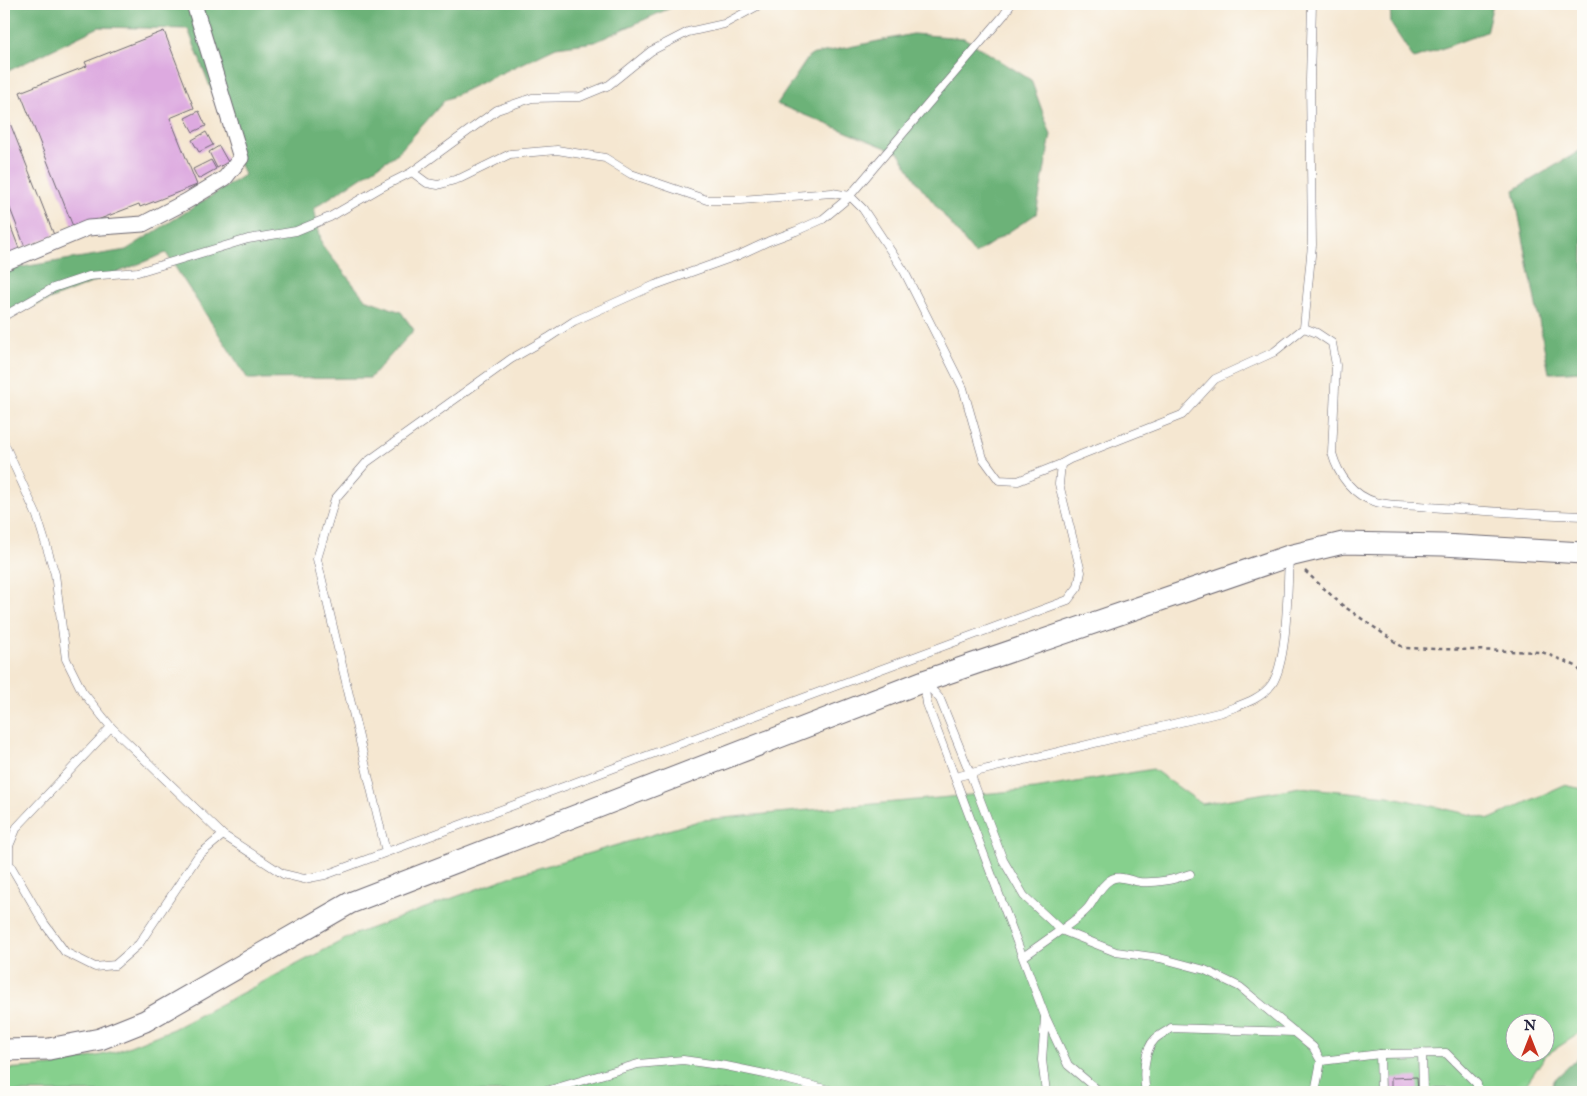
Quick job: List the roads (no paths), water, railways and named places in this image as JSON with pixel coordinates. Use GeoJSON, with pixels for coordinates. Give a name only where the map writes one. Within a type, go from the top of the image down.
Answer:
{"type":"FeatureCollection","features":[{"type":"Feature","properties":{"kind":"street"},"geometry":{"type":"LineString","coordinates":[[4,263],[88,228],[143,224],[226,178],[241,158],[194,4]]}},
{"type":"Feature","properties":{"kind":"street"},"geometry":{"type":"LineString","coordinates":[[4,1050],[49,1049],[100,1039],[145,1022],[350,903],[924,681],[1289,556],[1342,543],[1443,545],[1583,553]]}},
{"type":"Feature","properties":{"kind":"lane"},"geometry":{"type":"LineString","coordinates":[[4,316],[53,288],[89,276],[138,272],[248,239],[296,230],[330,217],[412,172],[498,110],[532,98],[580,97],[609,85],[651,51],[688,32],[724,24],[761,4]]}},
{"type":"Feature","properties":{"kind":"lane"},"geometry":{"type":"LineString","coordinates":[[386,852],[317,559],[335,499],[367,462],[511,359],[574,321],[655,285],[683,277],[739,256],[769,241],[823,219],[850,196],[1004,15],[1011,4]]}},
{"type":"Feature","properties":{"kind":"lane"},"geometry":{"type":"LineString","coordinates":[[412,172],[427,183],[438,186],[461,178],[510,154],[557,150],[605,158],[632,174],[707,200],[741,200],[832,193],[850,196],[863,209],[904,271],[963,388],[983,458],[1000,480],[1018,481],[1182,415],[1215,380],[1274,352],[1304,328],[1312,245],[1310,80],[1312,4]]}},
{"type":"Feature","properties":{"kind":"lane"},"geometry":{"type":"LineString","coordinates":[[1304,328],[1318,333],[1332,343],[1336,365],[1332,453],[1336,466],[1355,491],[1375,502],[1484,511],[1583,516]]}},
{"type":"Feature","properties":{"kind":"lane"},"geometry":{"type":"LineString","coordinates":[[4,443],[37,516],[56,574],[66,659],[82,691],[111,727],[223,835],[283,874],[304,879],[325,874],[386,852],[1068,600],[1078,587],[1081,572],[1059,484],[1061,464]]}},
{"type":"Feature","properties":{"kind":"lane"},"geometry":{"type":"LineString","coordinates":[[955,777],[1222,712],[1254,700],[1272,684],[1282,656],[1289,556]]}},
{"type":"Feature","properties":{"kind":"lane"},"geometry":{"type":"LineString","coordinates":[[924,681],[940,699],[1003,860],[1024,896],[1061,930],[1116,952],[1160,958],[1205,970],[1240,987],[1313,1048],[1321,1061],[1315,1092]]}},
{"type":"Feature","properties":{"kind":"lane"},"geometry":{"type":"LineString","coordinates":[[924,681],[926,704],[1045,1016],[1068,1064],[1100,1092]]}},
{"type":"Feature","properties":{"kind":"lane"},"geometry":{"type":"LineString","coordinates":[[111,727],[17,827],[9,846],[9,863],[44,923],[66,952],[95,967],[116,965],[139,944],[198,856],[223,835]]}},
{"type":"Feature","properties":{"kind":"lane"},"geometry":{"type":"LineString","coordinates":[[1023,957],[1078,919],[1103,886],[1111,879],[1124,878],[1138,882],[1164,882],[1190,874]]}},
{"type":"Feature","properties":{"kind":"lane"},"geometry":{"type":"LineString","coordinates":[[1045,1016],[1042,1060],[1046,1092]]}},
{"type":"Feature","properties":{"kind":"lane"},"geometry":{"type":"LineString","coordinates":[[1146,1092],[1144,1085],[1147,1051],[1154,1040],[1171,1028],[1295,1032]]}},
{"type":"Feature","properties":{"kind":"lane"},"geometry":{"type":"LineString","coordinates":[[1422,1053],[1423,1092]]}},
{"type":"Feature","properties":{"kind":"lane"},"geometry":{"type":"LineString","coordinates":[[1321,1061],[1380,1054],[1446,1053],[1477,1084],[1477,1092]]}},
{"type":"Feature","properties":{"kind":"lane"},"geometry":{"type":"LineString","coordinates":[[1380,1054],[1382,1092]]}},
{"type":"Feature","properties":{"kind":"lane"},"geometry":{"type":"LineString","coordinates":[[543,1092],[638,1064],[683,1060],[765,1074],[837,1092]]}}]}
